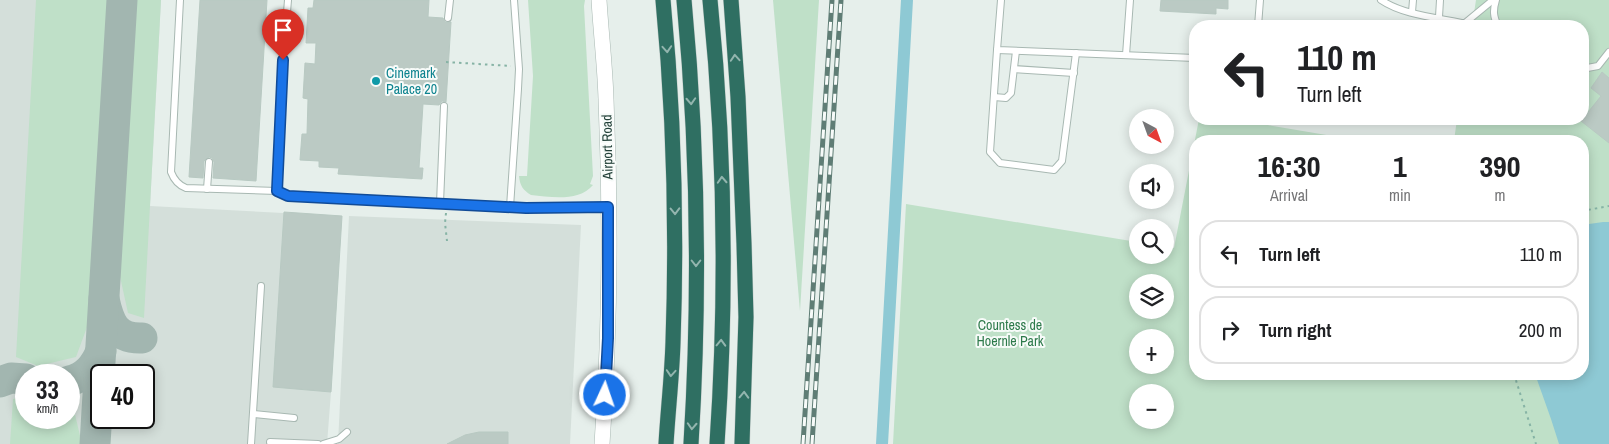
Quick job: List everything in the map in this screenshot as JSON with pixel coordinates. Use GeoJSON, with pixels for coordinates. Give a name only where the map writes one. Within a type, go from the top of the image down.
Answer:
{"type":"FeatureCollection","features":[{"type":"Feature","properties":{"kind":"highway"},"geometry":{"type":"LineString","coordinates":[[663,0],[673,134],[675,219],[673,343],[666,444]]}},
{"type":"Feature","properties":{"kind":"highway"},"geometry":{"type":"LineString","coordinates":[[684,0],[696,219],[695,346],[691,444]]}},
{"type":"Feature","properties":{"kind":"highway"},"geometry":{"type":"LineString","coordinates":[[710,0],[723,186],[723,293],[718,444]]}},
{"type":"Feature","properties":{"kind":"highway"},"geometry":{"type":"LineString","coordinates":[[731,0],[738,97],[746,317],[742,444]]}},
{"type":"Feature","properties":{"kind":"street","name":"Airport Road"},"geometry":{"type":"LineString","coordinates":[[599,0],[606,98],[608,207],[608,338],[602,444]]}},
{"type":"Feature","properties":{"kind":"lane"},"geometry":{"type":"LineString","coordinates":[[180,0],[171,172],[176,182],[182,187],[207,190],[277,191],[288,196],[510,207],[608,207]]}},
{"type":"Feature","properties":{"kind":"lane"},"geometry":{"type":"LineString","coordinates":[[277,191],[283,60],[288,0]]}},
{"type":"Feature","properties":{"kind":"lane"},"geometry":{"type":"LineString","coordinates":[[448,18],[450,0]]}},
{"type":"Feature","properties":{"kind":"lane"},"geometry":{"type":"LineString","coordinates":[[510,207],[518,67],[514,0]]}},
{"type":"Feature","properties":{"kind":"lane"},"geometry":{"type":"LineString","coordinates":[[1001,0],[990,152],[1000,164],[1054,170],[1062,161],[1076,53]]}},
{"type":"Feature","properties":{"kind":"lane"},"geometry":{"type":"LineString","coordinates":[[1126,55],[1130,0]]}},
{"type":"Feature","properties":{"kind":"lane"},"geometry":{"type":"LineString","coordinates":[[1258,20],[1260,0]]}},
{"type":"Feature","properties":{"kind":"lane"},"geometry":{"type":"LineString","coordinates":[[1381,0],[1392,6],[1412,12],[1452,20]]}},
{"type":"Feature","properties":{"kind":"lane"},"geometry":{"type":"LineString","coordinates":[[1412,12],[1413,0]]}},
{"type":"Feature","properties":{"kind":"lane"},"geometry":{"type":"LineString","coordinates":[[1439,17],[1440,0]]}},
{"type":"Feature","properties":{"kind":"lane"},"geometry":{"type":"LineString","coordinates":[[1469,20],[1492,0]]}},
{"type":"Feature","properties":{"kind":"lane"},"geometry":{"type":"LineString","coordinates":[[1495,20],[1493,10],[1496,0]]}},
{"type":"Feature","properties":{"kind":"lane"},"geometry":{"type":"LineString","coordinates":[[997,50],[1189,58]]}},
{"type":"Feature","properties":{"kind":"lane"},"geometry":{"type":"LineString","coordinates":[[994,97],[1006,98],[1011,93],[1016,51]]}},
{"type":"Feature","properties":{"kind":"lane"},"geometry":{"type":"LineString","coordinates":[[1589,68],[1598,66],[1609,52]]}},
{"type":"Feature","properties":{"kind":"lane"},"geometry":{"type":"LineString","coordinates":[[1014,69],[1074,73]]}},
{"type":"Feature","properties":{"kind":"lane"},"geometry":{"type":"LineString","coordinates":[[440,203],[444,106]]}},
{"type":"Feature","properties":{"kind":"lane"},"geometry":{"type":"LineString","coordinates":[[207,190],[209,162]]}},
{"type":"Feature","properties":{"kind":"lane"},"geometry":{"type":"LineString","coordinates":[[251,444],[260,286]]}},
{"type":"Feature","properties":{"kind":"lane"},"geometry":{"type":"LineString","coordinates":[[253,414],[294,418]]}},
{"type":"Feature","properties":{"kind":"lane"},"geometry":{"type":"LineString","coordinates":[[323,444],[339,439],[347,432]]}},
{"type":"Feature","properties":{"kind":"lane"},"geometry":{"type":"LineString","coordinates":[[270,442],[318,444]]}},
{"type":"Feature","properties":{"kind":"path"},"geometry":{"type":"LineString","coordinates":[[446,62],[518,67]]}},
{"type":"Feature","properties":{"kind":"path"},"geometry":{"type":"LineString","coordinates":[[447,203],[445,223],[447,241]]}},
{"type":"Feature","properties":{"kind":"path"},"geometry":{"type":"LineString","coordinates":[[1589,210],[1609,206]]}},
{"type":"Feature","properties":{"kind":"path"},"geometry":{"type":"LineString","coordinates":[[1516,380],[1536,444]]}},
{"type":"Feature","properties":{"kind":"shaded area"},"geometry":{"type":"Polygon","coordinates":[[[0,0],[161,0],[150,206],[342,216],[327,444],[0,444],[0,0]]]}},
{"type":"Feature","properties":{"kind":"shaded area"},"geometry":{"type":"Polygon","coordinates":[[[349,216],[581,225],[570,444],[338,444],[349,216]]]}},
{"type":"Feature","properties":{"kind":"green space"},"geometry":{"type":"Polygon","coordinates":[[[36,0],[111,0],[96,265],[90,319],[76,357],[46,364],[33,364],[16,357],[36,0]]]}},
{"type":"Feature","properties":{"kind":"green space"},"geometry":{"type":"Polygon","coordinates":[[[132,0],[161,0],[144,318],[128,313],[119,272],[120,205],[132,0]]]}},
{"type":"Feature","properties":{"kind":"green space"},"geometry":{"type":"Polygon","coordinates":[[[528,0],[585,0],[593,176],[590,184],[593,185],[580,194],[573,196],[531,195],[522,187],[519,179],[519,176],[527,176],[533,76],[528,0]]]}},
{"type":"Feature","properties":{"kind":"green space"},"geometry":{"type":"Polygon","coordinates":[[[773,0],[819,0],[800,311],[773,0]]]}},
{"type":"Feature","properties":{"kind":"green space","name":"Countess de Hoernle Park"},"geometry":{"type":"Polygon","coordinates":[[[1476,0],[1609,0],[1609,444],[893,444],[906,204],[1129,241],[1129,264],[1174,264],[1174,248],[1189,171],[1189,380],[1589,380],[1589,135],[1455,135],[1456,125],[1589,125],[1589,20],[1473,20],[1476,0]]]}},
{"type":"Feature","properties":{"kind":"green space","name":"Countess de Hoernle Park"},"geometry":{"type":"Polygon","coordinates":[[[1198,125],[1267,125],[1327,135],[1196,135],[1198,125]]]}},
{"type":"Feature","properties":{"kind":"green space"},"geometry":{"type":"Polygon","coordinates":[[[13,399],[15,399],[15,429],[78,429],[82,444],[10,444],[13,399]]]}},
{"type":"Feature","properties":{"kind":"water"},"geometry":{"type":"Polygon","coordinates":[[[1609,222],[1609,444],[1559,444],[1537,380],[1589,380],[1589,224],[1609,222]]]}},
{"type":"Feature","properties":{"kind":"building"},"geometry":{"type":"Polygon","coordinates":[[[200,0],[267,0],[256,181],[213,178],[214,162],[209,157],[204,161],[203,178],[189,177],[200,0]]]}},
{"type":"Feature","properties":{"kind":"building","name":"Cinemark Palace 20"},"geometry":{"type":"Polygon","coordinates":[[[314,0],[429,0],[428,17],[443,18],[445,22],[451,22],[446,102],[442,101],[439,105],[423,104],[419,168],[423,168],[422,179],[338,174],[339,168],[319,167],[319,161],[300,160],[302,134],[307,134],[308,99],[303,98],[305,63],[315,64],[316,43],[306,43],[308,8],[313,8],[314,0]]]}},
{"type":"Feature","properties":{"kind":"building"},"geometry":{"type":"Polygon","coordinates":[[[1161,0],[1228,0],[1228,9],[1216,8],[1216,14],[1160,11],[1161,0]]]}},
{"type":"Feature","properties":{"kind":"building"},"geometry":{"type":"Polygon","coordinates":[[[1602,72],[1609,78],[1609,143],[1586,125],[1589,125],[1589,111],[1601,96],[1591,88],[1602,72]]]}},
{"type":"Feature","properties":{"kind":"building"},"geometry":{"type":"Polygon","coordinates":[[[284,212],[342,216],[331,392],[273,387],[284,212]]]}},
{"type":"Feature","properties":{"kind":"building"},"geometry":{"type":"Polygon","coordinates":[[[479,432],[508,432],[508,444],[447,444],[465,435],[479,432]]]}},
{"type":"Feature","properties":{"kind":"waterway"},"geometry":{"type":"LineString","coordinates":[[882,444],[907,0]]}},
{"type":"Feature","properties":{"kind":"taxiway"},"geometry":{"type":"LineString","coordinates":[[95,444],[122,0]]}},
{"type":"Feature","properties":{"kind":"taxiway"},"geometry":{"type":"LineString","coordinates":[[104,299],[108,315],[115,328],[125,336],[142,338]]}},
{"type":"Feature","properties":{"kind":"taxiway"},"geometry":{"type":"LineString","coordinates":[[80,377],[89,370],[101,351]]}},
{"type":"Feature","properties":{"kind":"taxiway"},"geometry":{"type":"LineString","coordinates":[[0,382],[15,378]]}},
{"type":"Feature","properties":{"kind":"railway"},"geometry":{"type":"LineString","coordinates":[[803,444],[832,0]]}},
{"type":"Feature","properties":{"kind":"railway"},"geometry":{"type":"LineString","coordinates":[[812,444],[841,0]]}},
{"type":"Feature","properties":{"kind":"place","name":"Cinemark Palace 20"},"geometry":{"type":"Point","coordinates":[376,81]}},
{"type":"Feature","properties":{"kind":"route"},"geometry":{"type":"LineString","coordinates":[[283,60],[277,191],[288,196],[526,208],[608,207],[608,338],[605,395]]}}]}
